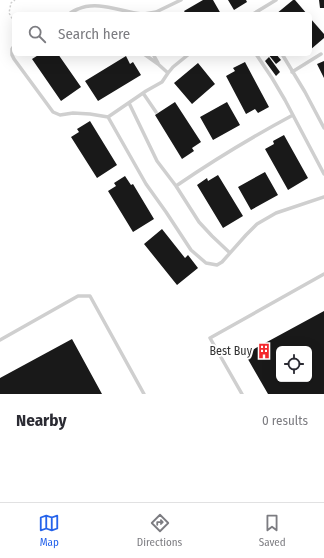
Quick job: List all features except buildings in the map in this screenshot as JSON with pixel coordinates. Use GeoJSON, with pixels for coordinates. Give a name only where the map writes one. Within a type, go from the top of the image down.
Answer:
{"type":"FeatureCollection","features":[{"type":"Feature","properties":{"kind":"lane"},"geometry":{"type":"LineString","coordinates":[[156,12],[181,0]]}},
{"type":"Feature","properties":{"kind":"lane"},"geometry":{"type":"LineString","coordinates":[[256,12],[276,0]]}},
{"type":"Feature","properties":{"kind":"lane"},"geometry":{"type":"LineString","coordinates":[[73,12],[78,9],[90,6],[104,7],[126,12]]}},
{"type":"Feature","properties":{"kind":"lane"},"geometry":{"type":"LineString","coordinates":[[292,72],[321,54]]}},
{"type":"Feature","properties":{"kind":"lane"},"geometry":{"type":"LineString","coordinates":[[12,56],[53,112],[60,115],[73,113],[108,117],[162,82],[173,67],[187,56]]}},
{"type":"Feature","properties":{"kind":"lane"},"geometry":{"type":"LineString","coordinates":[[147,56],[168,73]]}},
{"type":"Feature","properties":{"kind":"lane"},"geometry":{"type":"LineString","coordinates":[[154,56],[158,64]]}},
{"type":"Feature","properties":{"kind":"lane"},"geometry":{"type":"LineString","coordinates":[[257,56],[272,78],[324,174]]}},
{"type":"Feature","properties":{"kind":"lane"},"geometry":{"type":"LineString","coordinates":[[283,56],[305,92],[324,128]]}},
{"type":"Feature","properties":{"kind":"lane"},"geometry":{"type":"LineString","coordinates":[[143,93],[156,112]]}},
{"type":"Feature","properties":{"kind":"lane"},"geometry":{"type":"LineString","coordinates":[[129,103],[157,161],[176,186],[199,222],[230,253]]}},
{"type":"Feature","properties":{"kind":"lane"},"geometry":{"type":"LineString","coordinates":[[176,186],[257,134],[292,115]]}},
{"type":"Feature","properties":{"kind":"lane"},"geometry":{"type":"LineString","coordinates":[[108,117],[146,184],[191,250],[206,263],[217,265],[222,262],[257,224],[276,213],[324,197]]}},
{"type":"Feature","properties":{"kind":"lane"},"geometry":{"type":"LineString","coordinates":[[242,394],[210,338],[324,274]]}},
{"type":"Feature","properties":{"kind":"lane"},"geometry":{"type":"LineString","coordinates":[[0,340],[78,296],[90,296],[144,394]]}},
{"type":"Feature","properties":{"kind":"path"},"geometry":{"type":"LineString","coordinates":[[12,18],[9,13],[11,4],[15,0]]}},
{"type":"Feature","properties":{"kind":"place","name":"Best Buy"},"geometry":{"type":"Point","coordinates":[264,351]}}]}
